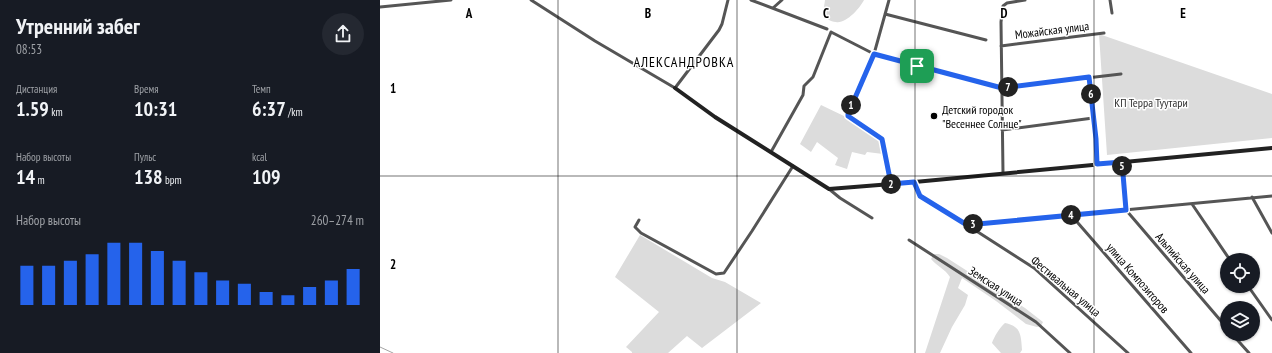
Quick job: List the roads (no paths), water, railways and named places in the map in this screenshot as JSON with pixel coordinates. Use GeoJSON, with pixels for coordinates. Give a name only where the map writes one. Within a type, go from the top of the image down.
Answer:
{"type":"FeatureCollection","features":[{"type":"Feature","properties":{"kind":"street"},"geometry":{"type":"LineString","coordinates":[[380,7],[451,0]]}},
{"type":"Feature","properties":{"kind":"street"},"geometry":{"type":"LineString","coordinates":[[531,0],[595,41],[674,88],[715,117],[830,189],[840,198],[872,218]]}},
{"type":"Feature","properties":{"kind":"street"},"geometry":{"type":"LineString","coordinates":[[674,88],[719,30],[728,0]]}},
{"type":"Feature","properties":{"kind":"street"},"geometry":{"type":"LineString","coordinates":[[752,0],[827,29]]}},
{"type":"Feature","properties":{"kind":"street"},"geometry":{"type":"LineString","coordinates":[[772,8],[782,0]]}},
{"type":"Feature","properties":{"kind":"street"},"geometry":{"type":"LineString","coordinates":[[889,0],[874,54],[848,116],[882,139],[891,184]]}},
{"type":"Feature","properties":{"kind":"street"},"geometry":{"type":"LineString","coordinates":[[1002,173],[1001,46],[1003,6],[1007,3],[1025,0]]}},
{"type":"Feature","properties":{"kind":"street"},"geometry":{"type":"LineString","coordinates":[[1110,0],[1112,13]]}},
{"type":"Feature","properties":{"kind":"street"},"geometry":{"type":"LineString","coordinates":[[885,14],[986,40]]}},
{"type":"Feature","properties":{"kind":"street"},"geometry":{"type":"LineString","coordinates":[[771,152],[803,95],[804,86],[813,77],[831,32],[874,54],[1002,88],[1121,74]]}},
{"type":"Feature","properties":{"kind":"street","name":"Можайская улица"},"geometry":{"type":"LineString","coordinates":[[1001,46],[1104,33]]}},
{"type":"Feature","properties":{"kind":"street"},"geometry":{"type":"LineString","coordinates":[[1089,77],[1096,139],[1097,164]]}},
{"type":"Feature","properties":{"kind":"street"},"geometry":{"type":"LineString","coordinates":[[1002,130],[1094,118]]}},
{"type":"Feature","properties":{"kind":"street"},"geometry":{"type":"LineString","coordinates":[[830,189],[1272,148]]}},
{"type":"Feature","properties":{"kind":"street"},"geometry":{"type":"LineString","coordinates":[[1122,162],[1126,210]]}},
{"type":"Feature","properties":{"kind":"street"},"geometry":{"type":"LineString","coordinates":[[639,220],[635,228],[641,233],[716,274],[724,273],[793,166]]}},
{"type":"Feature","properties":{"kind":"street","name":"Фестивальная улица"},"geometry":{"type":"LineString","coordinates":[[914,182],[920,196],[1034,268],[1128,353]]}},
{"type":"Feature","properties":{"kind":"street"},"geometry":{"type":"LineString","coordinates":[[967,225],[1272,196]]}},
{"type":"Feature","properties":{"kind":"street"},"geometry":{"type":"LineString","coordinates":[[1252,197],[1272,233]]}},
{"type":"Feature","properties":{"kind":"street"},"geometry":{"type":"LineString","coordinates":[[1192,204],[1225,253]]}},
{"type":"Feature","properties":{"kind":"street","name":"Альпийская улица"},"geometry":{"type":"LineString","coordinates":[[1126,210],[1220,320]]}},
{"type":"Feature","properties":{"kind":"street","name":"улица Композиторов"},"geometry":{"type":"LineString","coordinates":[[1071,215],[1191,353]]}},
{"type":"Feature","properties":{"kind":"street","name":"Земская улица"},"geometry":{"type":"LineString","coordinates":[[909,240],[1036,322],[1070,353]]}},
{"type":"Feature","properties":{"kind":"street"},"geometry":{"type":"LineString","coordinates":[[1253,293],[1272,320]]}},
{"type":"Feature","properties":{"kind":"street"},"geometry":{"type":"LineString","coordinates":[[1238,341],[1248,353]]}},
{"type":"Feature","properties":{"kind":"waterway"},"geometry":{"type":"LineString","coordinates":[[380,347],[393,353]]}},
{"type":"Feature","properties":{"kind":"place","name":"Детский городок \"Весеннее Солнце\""},"geometry":{"type":"Point","coordinates":[934,116]}},
{"type":"Feature","properties":{"kind":"district","name":"АЛЕКСАНДРОВКА"},"geometry":{"type":"Point","coordinates":[684,62]}},
{"type":"Feature","properties":{"kind":"park label","name":"КП Терра Туутари"},"geometry":{"type":"Point","coordinates":[1151,102]}}]}
